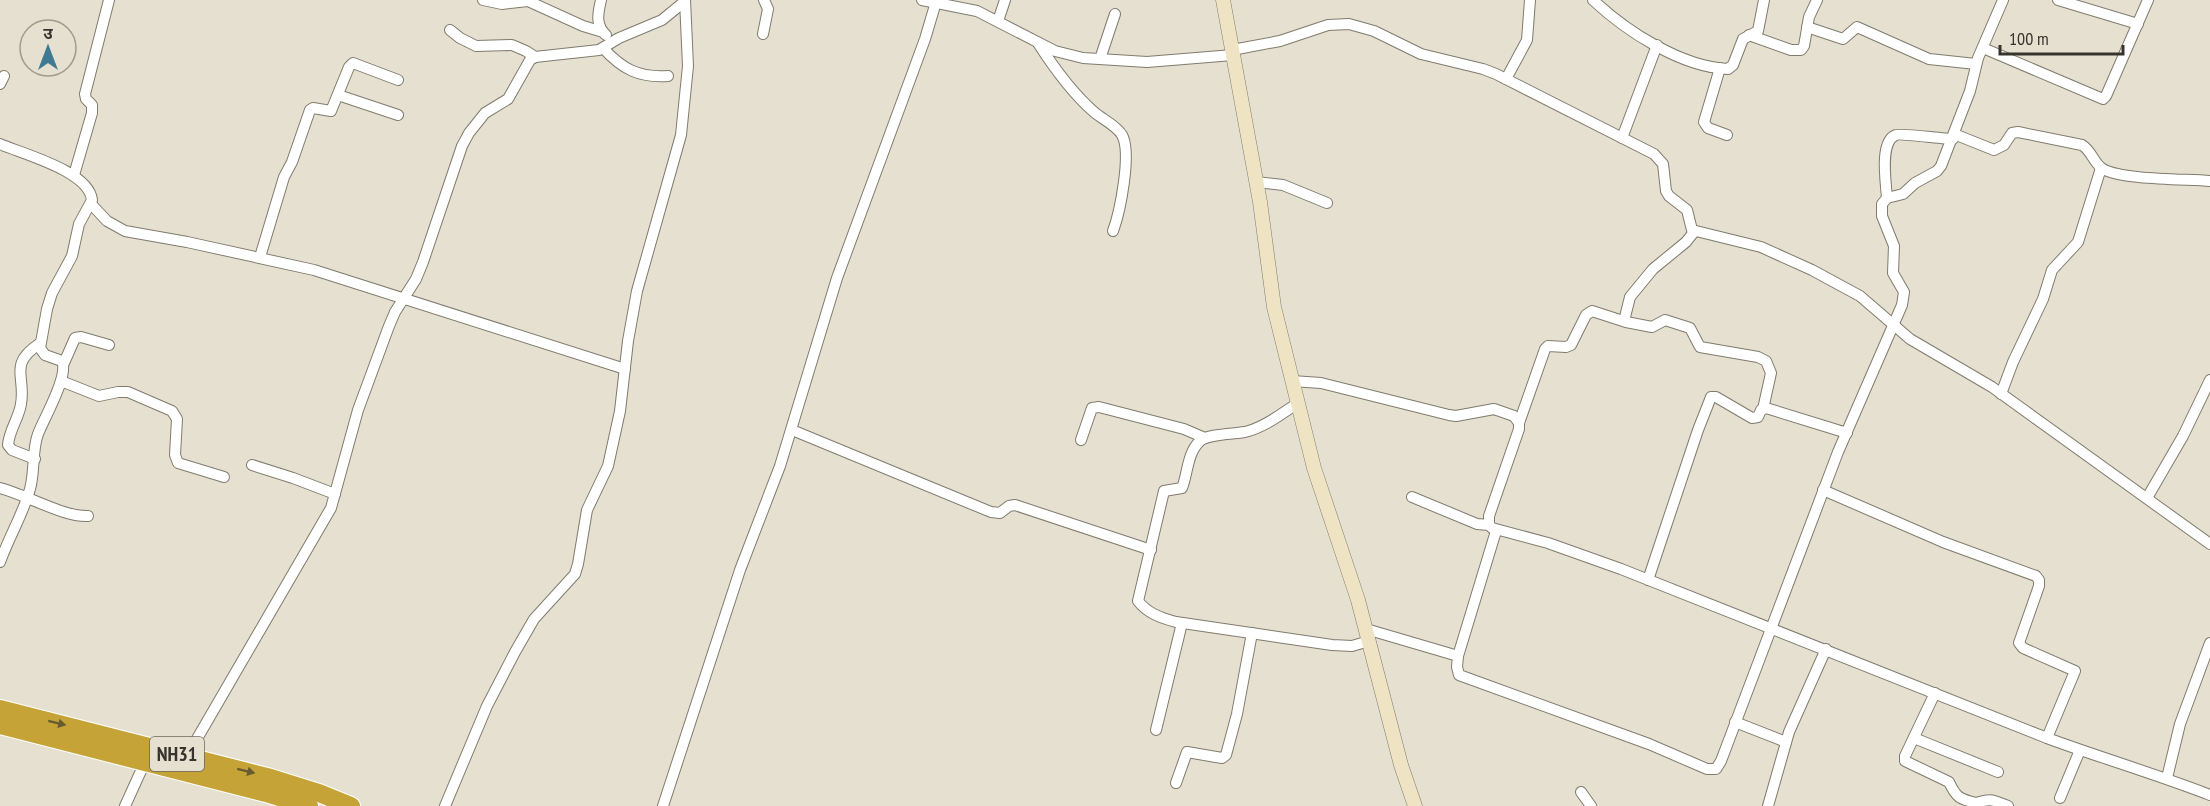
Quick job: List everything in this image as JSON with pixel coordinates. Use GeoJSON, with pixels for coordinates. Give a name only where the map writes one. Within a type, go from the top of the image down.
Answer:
{"type":"FeatureCollection","features":[{"type":"Feature","properties":{"kind":"highway","name":"NH31"},"geometry":{"type":"LineString","coordinates":[[0,709],[271,778],[319,792],[351,806]]}},
{"type":"Feature","properties":{"kind":"highway","name":"NH31"},"geometry":{"type":"LineString","coordinates":[[0,725],[309,806]]}},
{"type":"Feature","properties":{"kind":"street"},"geometry":{"type":"LineString","coordinates":[[74,175],[92,113],[92,105],[86,99],[85,94],[110,0]]}},
{"type":"Feature","properties":{"kind":"street"},"geometry":{"type":"LineString","coordinates":[[483,0],[502,4],[528,1],[583,26],[603,32]]}},
{"type":"Feature","properties":{"kind":"street"},"geometry":{"type":"LineString","coordinates":[[601,0],[598,21],[603,32],[613,41]]}},
{"type":"Feature","properties":{"kind":"street"},"geometry":{"type":"LineString","coordinates":[[763,34],[768,9],[764,0]]}},
{"type":"Feature","properties":{"kind":"street"},"geometry":{"type":"LineString","coordinates":[[922,0],[965,4],[1038,43],[1068,54],[1100,59],[1125,62],[1166,61],[1232,53],[1280,41],[1328,25],[1349,24],[1374,31],[1421,54],[1482,69],[1622,138],[1660,160],[1665,170],[1666,191],[1687,210],[1690,227],[1694,232],[1761,247],[1812,270],[1860,296],[1918,344],[2001,394],[2210,544]]}},
{"type":"Feature","properties":{"kind":"street"},"geometry":{"type":"LineString","coordinates":[[998,21],[1005,0]]}},
{"type":"Feature","properties":{"kind":"street"},"geometry":{"type":"LineString","coordinates":[[1223,0],[1256,182],[1274,307],[1314,468],[1358,600],[1401,765],[1415,806]]}},
{"type":"Feature","properties":{"kind":"street"},"geometry":{"type":"LineString","coordinates":[[1506,80],[1527,40],[1530,0]]}},
{"type":"Feature","properties":{"kind":"street"},"geometry":{"type":"LineString","coordinates":[[1593,0],[1614,19],[1677,56],[1720,68],[1730,68],[1741,42],[1758,31],[1764,0]]}},
{"type":"Feature","properties":{"kind":"street"},"geometry":{"type":"LineString","coordinates":[[1749,35],[1798,51],[1804,46],[1809,17],[1817,0]]}},
{"type":"Feature","properties":{"kind":"street"},"geometry":{"type":"LineString","coordinates":[[1648,580],[1711,397],[1716,397],[1752,418],[1758,417],[1763,409],[1771,373],[1766,361],[1758,357],[1700,347],[1693,331],[1685,325],[1665,320],[1652,327],[1590,311],[1572,345],[1546,347],[1489,516],[1492,528],[1458,656],[1457,671],[1462,678],[1649,744],[1707,769],[1713,770],[1718,766],[1823,490],[1902,304],[1904,292],[1893,273],[1892,238],[1882,216],[1882,204],[1887,198],[1903,194],[1919,180],[1937,171],[1945,159],[1970,91],[1976,64],[2003,0]]}},
{"type":"Feature","properties":{"kind":"street"},"geometry":{"type":"LineString","coordinates":[[2058,0],[2138,24]]}},
{"type":"Feature","properties":{"kind":"street"},"geometry":{"type":"LineString","coordinates":[[1983,48],[2103,99],[2148,0]]}},
{"type":"Feature","properties":{"kind":"street"},"geometry":{"type":"LineString","coordinates":[[187,756],[324,521],[335,494],[358,410],[389,326],[423,262],[465,140],[485,113],[508,99],[527,64],[535,57],[603,48],[613,41],[662,20],[684,1]]}},
{"type":"Feature","properties":{"kind":"street"},"geometry":{"type":"LineString","coordinates":[[445,806],[487,706],[515,652],[534,619],[569,582],[577,569],[590,499],[605,475],[612,452],[620,411],[627,341],[637,291],[681,135],[688,66],[684,1]]}},
{"type":"Feature","properties":{"kind":"street"},"geometry":{"type":"LineString","coordinates":[[663,806],[733,590],[771,493],[792,430],[837,278],[938,1]]}},
{"type":"Feature","properties":{"kind":"street"},"geometry":{"type":"LineString","coordinates":[[1100,59],[1115,14]]}},
{"type":"Feature","properties":{"kind":"street"},"geometry":{"type":"LineString","coordinates":[[1807,27],[1843,39],[1857,27],[1929,59],[1976,64]]}},
{"type":"Feature","properties":{"kind":"street"},"geometry":{"type":"LineString","coordinates":[[450,30],[476,46],[512,45],[535,57]]}},
{"type":"Feature","properties":{"kind":"street"},"geometry":{"type":"LineString","coordinates":[[1038,43],[1057,73],[1072,90],[1123,137],[1125,154],[1123,193],[1113,231]]}},
{"type":"Feature","properties":{"kind":"street"},"geometry":{"type":"LineString","coordinates":[[1622,138],[1657,45]]}},
{"type":"Feature","properties":{"kind":"street"},"geometry":{"type":"LineString","coordinates":[[603,48],[616,61],[640,74],[647,77],[668,76]]}},
{"type":"Feature","properties":{"kind":"street"},"geometry":{"type":"LineString","coordinates":[[260,257],[284,177],[292,162],[310,110],[313,108],[331,111],[349,67],[353,63],[398,80]]}},
{"type":"Feature","properties":{"kind":"street"},"geometry":{"type":"LineString","coordinates":[[1720,68],[1704,122],[1708,128],[1727,135]]}},
{"type":"Feature","properties":{"kind":"street"},"geometry":{"type":"LineString","coordinates":[[338,95],[398,115]]}},
{"type":"Feature","properties":{"kind":"street"},"geometry":{"type":"LineString","coordinates":[[1887,198],[1885,156],[1890,140],[1901,134],[1924,138],[1954,136],[1994,150],[2004,145],[2012,133],[2016,132],[2074,142],[2088,148],[2101,168],[2116,174],[2210,181]]}},
{"type":"Feature","properties":{"kind":"street"},"geometry":{"type":"LineString","coordinates":[[0,144],[74,175],[92,194],[91,204],[81,219],[72,256],[52,293],[39,344],[42,353],[64,363]]}},
{"type":"Feature","properties":{"kind":"street"},"geometry":{"type":"LineString","coordinates":[[2001,394],[2013,362],[2043,299],[2052,270],[2078,242],[2101,168]]}},
{"type":"Feature","properties":{"kind":"street"},"geometry":{"type":"LineString","coordinates":[[1256,182],[1283,185],[1327,203]]}},
{"type":"Feature","properties":{"kind":"street"},"geometry":{"type":"LineString","coordinates":[[91,204],[106,221],[125,231],[260,257],[314,270],[625,369]]}},
{"type":"Feature","properties":{"kind":"street"},"geometry":{"type":"LineString","coordinates":[[1624,321],[1630,297],[1653,268],[1686,242],[1694,232]]}},
{"type":"Feature","properties":{"kind":"street"},"geometry":{"type":"LineString","coordinates":[[0,562],[34,474],[37,436],[61,381],[64,363],[75,338],[81,337],[109,345]]}},
{"type":"Feature","properties":{"kind":"street"},"geometry":{"type":"LineString","coordinates":[[35,459],[12,450],[8,445],[21,403],[22,361],[25,355],[39,344]]}},
{"type":"Feature","properties":{"kind":"street"},"geometry":{"type":"LineString","coordinates":[[2147,498],[2183,436],[2210,380]]}},
{"type":"Feature","properties":{"kind":"street"},"geometry":{"type":"LineString","coordinates":[[61,381],[99,396],[128,392],[172,411],[177,420],[175,455],[178,463],[224,477]]}},
{"type":"Feature","properties":{"kind":"street"},"geometry":{"type":"LineString","coordinates":[[1292,381],[1321,383],[1456,416],[1494,409],[1514,416],[1519,423]]}},
{"type":"Feature","properties":{"kind":"street"},"geometry":{"type":"LineString","coordinates":[[1298,403],[1258,428],[1205,438],[1198,442],[1182,488],[1164,491],[1138,601],[1145,609],[1158,616],[1182,623],[1332,645],[1352,646],[1367,635],[1458,656]]}},
{"type":"Feature","properties":{"kind":"street"},"geometry":{"type":"LineString","coordinates":[[1082,440],[1092,408],[1099,407],[1184,429],[1205,438]]}},
{"type":"Feature","properties":{"kind":"street"},"geometry":{"type":"LineString","coordinates":[[1763,409],[1847,433]]}},
{"type":"Feature","properties":{"kind":"street"},"geometry":{"type":"LineString","coordinates":[[792,430],[991,512],[1000,513],[1009,506],[1015,505],[1151,550]]}},
{"type":"Feature","properties":{"kind":"street"},"geometry":{"type":"LineString","coordinates":[[252,465],[335,494]]}},
{"type":"Feature","properties":{"kind":"street"},"geometry":{"type":"LineString","coordinates":[[0,488],[27,496],[73,516],[88,516]]}},
{"type":"Feature","properties":{"kind":"street"},"geometry":{"type":"LineString","coordinates":[[1823,490],[1942,542],[2036,576],[2039,585],[2019,643],[2023,648],[2075,671],[2047,738]]}},
{"type":"Feature","properties":{"kind":"street"},"geometry":{"type":"LineString","coordinates":[[1412,497],[1477,524],[1548,543],[1648,580],[2047,738],[2210,795]]}},
{"type":"Feature","properties":{"kind":"street"},"geometry":{"type":"LineString","coordinates":[[1156,730],[1182,623]]}},
{"type":"Feature","properties":{"kind":"street"},"geometry":{"type":"LineString","coordinates":[[1176,783],[1185,753],[1222,758],[1226,755],[1237,714],[1252,633]]}},
{"type":"Feature","properties":{"kind":"street"},"geometry":{"type":"LineString","coordinates":[[2166,778],[2180,724],[2210,643]]}},
{"type":"Feature","properties":{"kind":"street"},"geometry":{"type":"LineString","coordinates":[[1768,806],[1786,742],[1826,650]]}},
{"type":"Feature","properties":{"kind":"street"},"geometry":{"type":"LineString","coordinates":[[1935,693],[1904,758],[1907,763],[1950,782],[1957,797],[1976,803],[1988,799],[2008,806]]}},
{"type":"Feature","properties":{"kind":"street"},"geometry":{"type":"LineString","coordinates":[[1735,722],[1786,742]]}},
{"type":"Feature","properties":{"kind":"street"},"geometry":{"type":"LineString","coordinates":[[1914,738],[1998,772]]}},
{"type":"Feature","properties":{"kind":"street"},"geometry":{"type":"LineString","coordinates":[[2060,798],[2080,750]]}},
{"type":"Feature","properties":{"kind":"street"},"geometry":{"type":"LineString","coordinates":[[125,806],[145,762]]}},
{"type":"Feature","properties":{"kind":"street"},"geometry":{"type":"LineString","coordinates":[[1581,792],[1591,806]]}}]}
